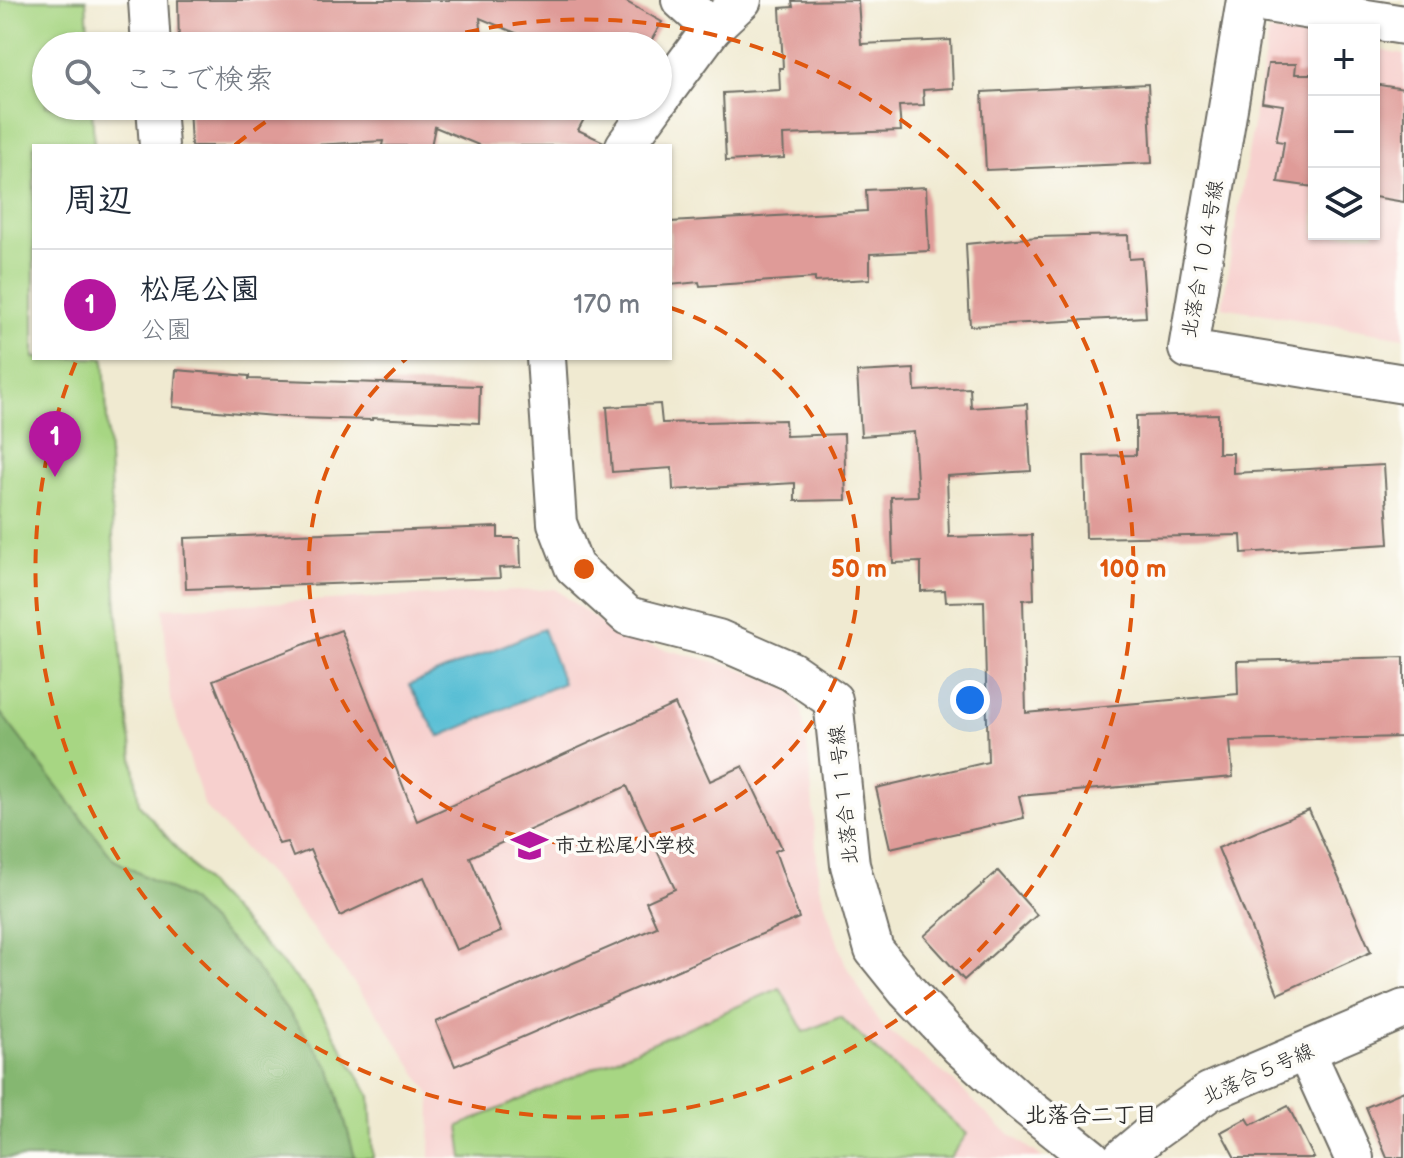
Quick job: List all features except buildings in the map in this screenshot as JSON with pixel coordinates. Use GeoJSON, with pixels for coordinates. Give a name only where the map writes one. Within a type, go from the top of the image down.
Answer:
{"type":"FeatureCollection","features":[{"type":"Feature","properties":{"kind":"street"},"geometry":{"type":"LineString","coordinates":[[148,0],[150,32]]}},
{"type":"Feature","properties":{"kind":"street"},"geometry":{"type":"LineString","coordinates":[[681,0],[712,28]]}},
{"type":"Feature","properties":{"kind":"street"},"geometry":{"type":"LineString","coordinates":[[672,82],[712,28],[742,0]]}},
{"type":"Feature","properties":{"kind":"street"},"geometry":{"type":"LineString","coordinates":[[1247,0],[1404,25]]}},
{"type":"Feature","properties":{"kind":"street","name":"北落合１０４号線"},"geometry":{"type":"LineString","coordinates":[[1247,0],[1188,349],[1404,384]]}},
{"type":"Feature","properties":{"kind":"street"},"geometry":{"type":"LineString","coordinates":[[157,120],[159,144]]}},
{"type":"Feature","properties":{"kind":"street"},"geometry":{"type":"LineString","coordinates":[[626,144],[644,120]]}},
{"type":"Feature","properties":{"kind":"street","name":"北落合１１号線"},"geometry":{"type":"LineString","coordinates":[[546,360],[557,523],[574,567],[628,616],[718,639],[791,671],[833,700],[850,865],[874,950],[907,991],[960,1047],[1016,1098],[1091,1158]]}},
{"type":"Feature","properties":{"kind":"street","name":"北落合５号線"},"geometry":{"type":"LineString","coordinates":[[1122,1158],[1209,1092],[1404,1009]]}},
{"type":"Feature","properties":{"kind":"street"},"geometry":{"type":"LineString","coordinates":[[1306,1052],[1354,1158]]}},
{"type":"Feature","properties":{"kind":"shaded area"},"geometry":{"type":"Polygon","coordinates":[[[1269,31],[1308,38],[1308,240],[1380,240],[1380,50],[1404,54],[1404,337],[1222,307],[1269,31]]]}},
{"type":"Feature","properties":{"kind":"shaded area","name":"市立松尾小学校"},"geometry":{"type":"Polygon","coordinates":[[[556,589],[620,638],[728,665],[789,688],[802,711],[810,767],[819,886],[845,964],[880,1024],[951,1079],[999,1126],[1043,1158],[430,1158],[431,1096],[382,1020],[282,889],[205,807],[170,698],[163,608],[556,589]]]}},
{"type":"Feature","properties":{"kind":"green space"},"geometry":{"type":"Polygon","coordinates":[[[0,0],[86,0],[88,32],[32,32],[32,120],[93,120],[94,144],[32,144],[32,360],[104,360],[116,595],[139,804],[212,890],[310,993],[370,1096],[373,1158],[0,1158],[0,0]]]}},
{"type":"Feature","properties":{"kind":"green space"},"geometry":{"type":"Polygon","coordinates":[[[0,712],[114,860],[188,899],[251,961],[331,1069],[355,1158],[0,1158],[0,712]]]}},
{"type":"Feature","properties":{"kind":"green space"},"geometry":{"type":"Polygon","coordinates":[[[780,988],[804,1032],[840,1017],[967,1134],[950,1158],[463,1158],[459,1126],[780,988]]]}},
{"type":"Feature","properties":{"kind":"water"},"geometry":{"type":"Polygon","coordinates":[[[543,629],[563,683],[439,737],[409,685],[543,629]]]}},
{"type":"Feature","properties":{"kind":"place","name":"松尾公園"},"geometry":{"type":"Point","coordinates":[55,477]}},
{"type":"Feature","properties":{"kind":"place","name":"市立松尾小学校"},"geometry":{"type":"Point","coordinates":[529,846]}},
{"type":"Feature","properties":{"kind":"district","name":"北落合二丁目"},"geometry":{"type":"Point","coordinates":[1091,1115]}}]}
